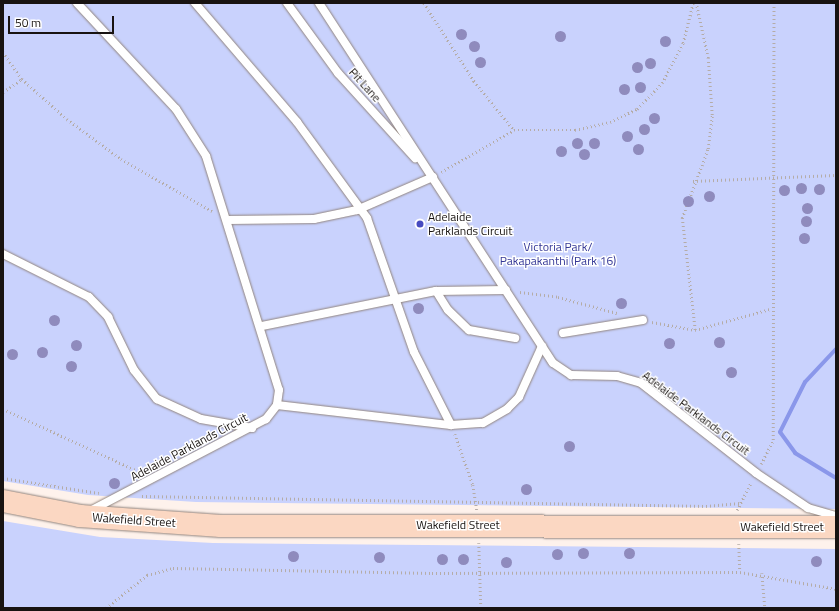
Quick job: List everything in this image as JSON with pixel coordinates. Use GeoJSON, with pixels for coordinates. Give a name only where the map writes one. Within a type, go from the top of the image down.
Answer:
{"type":"FeatureCollection","features":[{"type":"Feature","properties":{"kind":"main road","name":"Wakefield Street"},"geometry":{"type":"LineString","coordinates":[[3,502],[80,516],[221,526],[836,527]]}},
{"type":"Feature","properties":{"kind":"lane"},"geometry":{"type":"LineString","coordinates":[[77,3],[192,130],[206,156],[262,326],[278,383],[277,405],[451,425],[483,423],[507,409],[524,389],[542,346]]}},
{"type":"Feature","properties":{"kind":"lane"},"geometry":{"type":"LineString","coordinates":[[195,3],[297,122],[361,209],[414,352],[451,425]]}},
{"type":"Feature","properties":{"kind":"lane","name":"Pit Lane"},"geometry":{"type":"LineString","coordinates":[[287,3],[338,72],[433,177]]}},
{"type":"Feature","properties":{"kind":"lane","name":"Adelaide Parklands Circuit"},"geometry":{"type":"LineString","coordinates":[[319,3],[553,363],[571,375],[618,376],[641,384],[756,473],[808,508],[836,516]]}},
{"type":"Feature","properties":{"kind":"lane"},"geometry":{"type":"LineString","coordinates":[[228,220],[314,219],[361,209],[433,177]]}},
{"type":"Feature","properties":{"kind":"lane"},"geometry":{"type":"LineString","coordinates":[[3,254],[89,297],[108,317],[134,370],[157,399],[201,419],[252,428]]}},
{"type":"Feature","properties":{"kind":"lane"},"geometry":{"type":"LineString","coordinates":[[262,326],[394,297],[436,291],[506,290]]}},
{"type":"Feature","properties":{"kind":"lane"},"geometry":{"type":"LineString","coordinates":[[436,291],[448,310],[469,330],[515,338]]}},
{"type":"Feature","properties":{"kind":"lane"},"geometry":{"type":"LineString","coordinates":[[563,333],[643,320]]}},
{"type":"Feature","properties":{"kind":"lane","name":"Adelaide Parklands Circuit"},"geometry":{"type":"LineString","coordinates":[[80,516],[123,496],[152,478],[252,428],[271,416],[277,405]]}},
{"type":"Feature","properties":{"kind":"path"},"geometry":{"type":"LineString","coordinates":[[424,3],[474,81],[514,130]]}},
{"type":"Feature","properties":{"kind":"path"},"geometry":{"type":"LineString","coordinates":[[433,177],[514,130],[575,130],[610,122],[637,108],[662,83],[682,43],[694,3]]}},
{"type":"Feature","properties":{"kind":"path"},"geometry":{"type":"LineString","coordinates":[[694,3],[708,58],[712,115],[708,149],[693,181],[682,218],[695,330]]}},
{"type":"Feature","properties":{"kind":"path"},"geometry":{"type":"LineString","coordinates":[[737,508],[773,440],[774,3]]}},
{"type":"Feature","properties":{"kind":"path"},"geometry":{"type":"LineString","coordinates":[[3,52],[22,79],[121,159],[228,220]]}},
{"type":"Feature","properties":{"kind":"path"},"geometry":{"type":"LineString","coordinates":[[3,92],[22,79]]}},
{"type":"Feature","properties":{"kind":"path"},"geometry":{"type":"LineString","coordinates":[[693,181],[836,174]]}},
{"type":"Feature","properties":{"kind":"path"},"geometry":{"type":"LineString","coordinates":[[3,409],[152,478]]}},
{"type":"Feature","properties":{"kind":"path"},"geometry":{"type":"LineString","coordinates":[[451,425],[463,451],[476,502]]}},
{"type":"Feature","properties":{"kind":"path"},"geometry":{"type":"LineString","coordinates":[[3,478],[123,496],[476,502],[740,503]]}},
{"type":"Feature","properties":{"kind":"path"},"geometry":{"type":"LineString","coordinates":[[739,550],[740,572]]}},
{"type":"Feature","properties":{"kind":"path"},"geometry":{"type":"LineString","coordinates":[[106,608],[147,575],[173,568],[740,572],[762,573],[836,589]]}},
{"type":"Feature","properties":{"kind":"path"},"geometry":{"type":"LineString","coordinates":[[480,571],[481,608]]}},
{"type":"Feature","properties":{"kind":"path"},"geometry":{"type":"LineString","coordinates":[[762,573],[765,606]]}},
{"type":"Feature","properties":{"kind":"green space","name":"Victoria Park/ Pakapakanthi (Park 16)"},"geometry":{"type":"Polygon","coordinates":[[[3,3],[836,3],[836,509],[196,502],[88,495],[3,481],[3,3]]]}},
{"type":"Feature","properties":{"kind":"green space"},"geometry":{"type":"Polygon","coordinates":[[[3,521],[100,537],[213,543],[836,549],[836,608],[3,608],[3,521]]]}},
{"type":"Feature","properties":{"kind":"waterway"},"geometry":{"type":"LineString","coordinates":[[836,349],[805,382],[780,432],[795,453],[836,478]]}},
{"type":"Feature","properties":{"kind":"place","name":"Adelaide Parklands Circuit"},"geometry":{"type":"Point","coordinates":[420,224]}}]}
